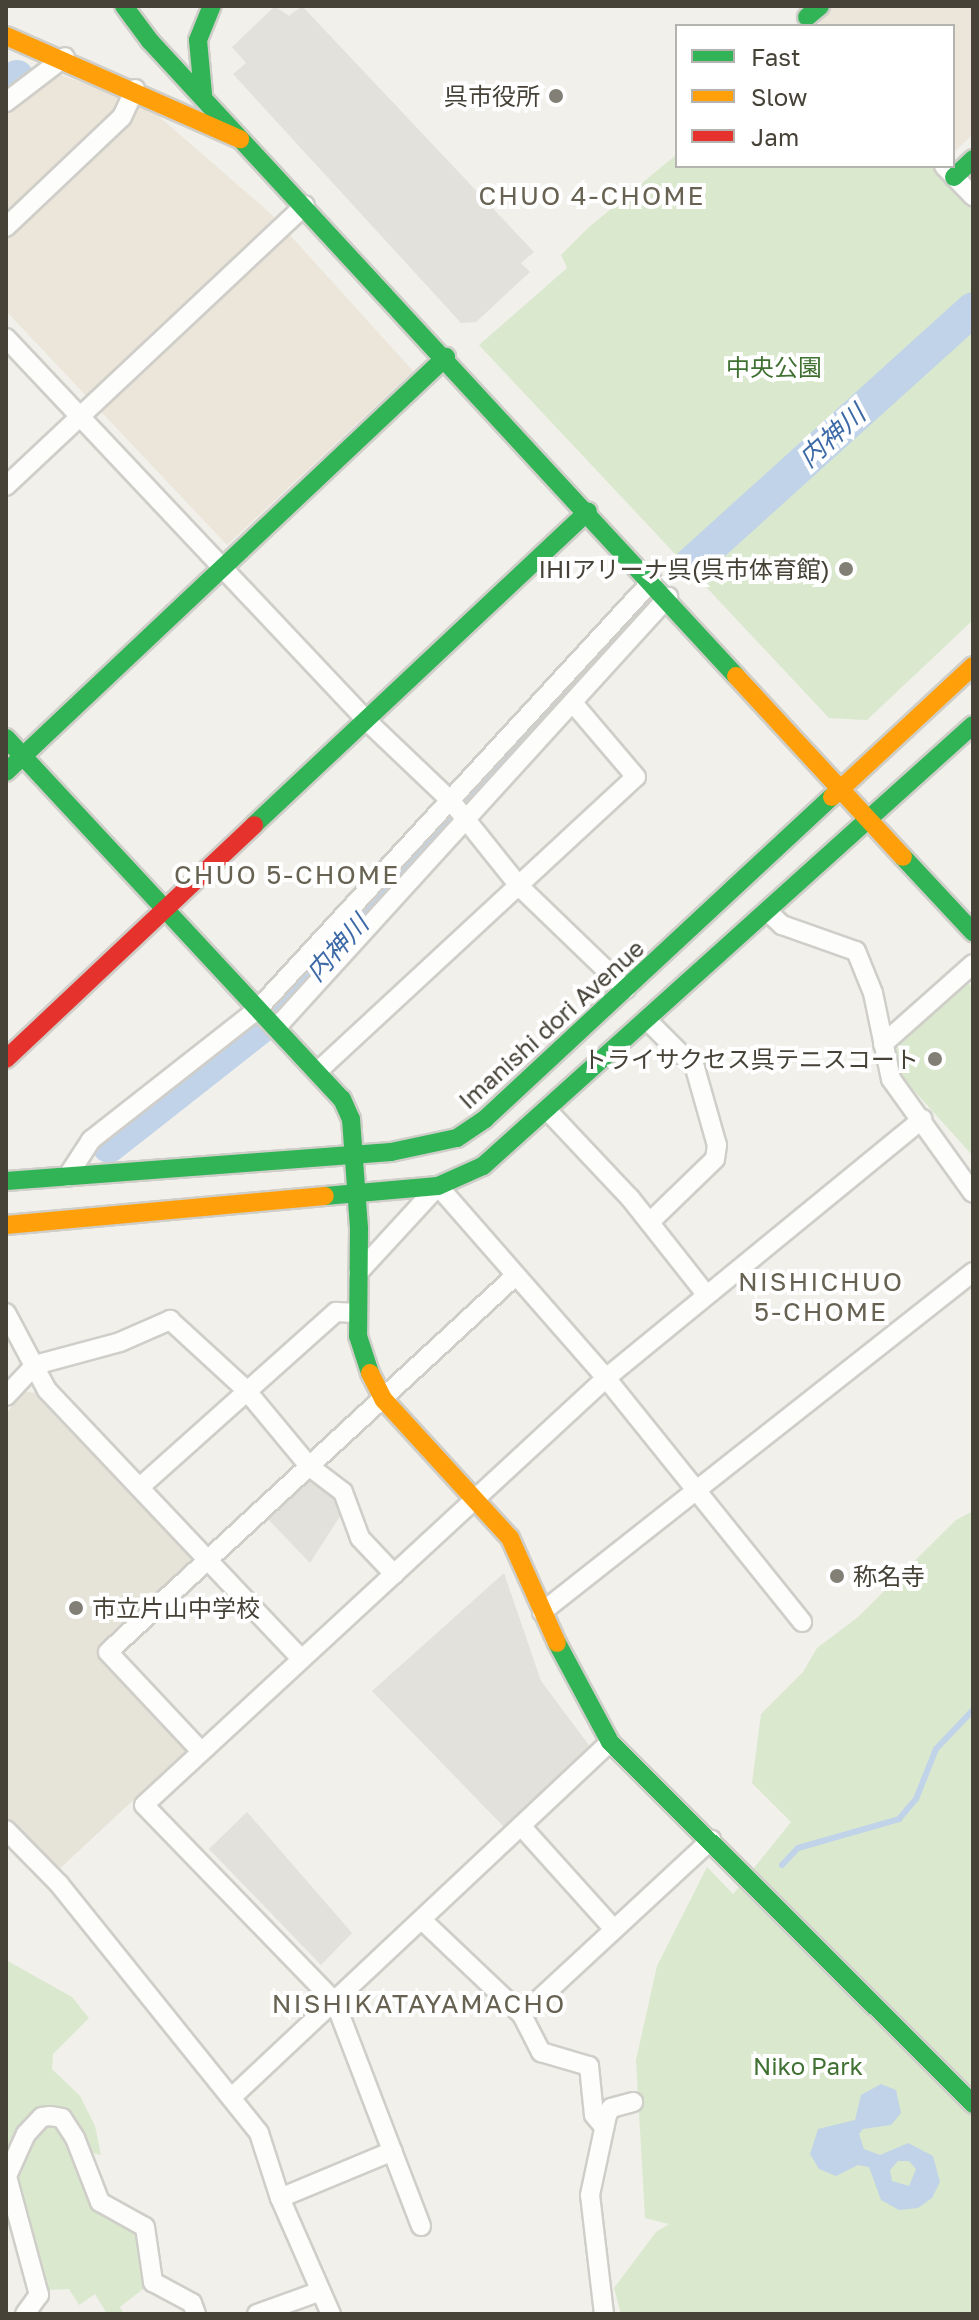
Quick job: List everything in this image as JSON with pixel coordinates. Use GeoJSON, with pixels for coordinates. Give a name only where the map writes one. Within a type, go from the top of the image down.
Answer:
{"type":"FeatureCollection","features":[{"type":"Feature","properties":{"kind":"street"},"geometry":{"type":"LineString","coordinates":[[124,6],[973,932]]}},
{"type":"Feature","properties":{"kind":"street"},"geometry":{"type":"LineString","coordinates":[[203,94],[198,40],[212,6]]}},
{"type":"Feature","properties":{"kind":"street"},"geometry":{"type":"LineString","coordinates":[[6,36],[65,57],[250,143]]}},
{"type":"Feature","properties":{"kind":"street"},"geometry":{"type":"LineString","coordinates":[[6,102],[65,57]]}},
{"type":"Feature","properties":{"kind":"street"},"geometry":{"type":"LineString","coordinates":[[6,227],[122,117],[135,89]]}},
{"type":"Feature","properties":{"kind":"street"},"geometry":{"type":"LineString","coordinates":[[973,159],[949,171],[973,196]]}},
{"type":"Feature","properties":{"kind":"street"},"geometry":{"type":"LineString","coordinates":[[6,486],[305,205]]}},
{"type":"Feature","properties":{"kind":"street"},"geometry":{"type":"LineString","coordinates":[[6,338],[223,571],[368,722],[459,811],[520,887],[626,989]]}},
{"type":"Feature","properties":{"kind":"street"},"geometry":{"type":"LineString","coordinates":[[6,772],[223,571],[446,357]]}},
{"type":"Feature","properties":{"kind":"street"},"geometry":{"type":"LineString","coordinates":[[6,1059],[368,722],[588,511]]}},
{"type":"Feature","properties":{"kind":"street"},"geometry":{"type":"LineString","coordinates":[[276,1028],[652,581]]}},
{"type":"Feature","properties":{"kind":"street"},"geometry":{"type":"LineString","coordinates":[[67,1177],[91,1140],[259,1009],[573,703],[668,597]]}},
{"type":"Feature","properties":{"kind":"street","name":"Imanishi dori Avenue"},"geometry":{"type":"LineString","coordinates":[[6,1181],[353,1155],[457,1138],[485,1119],[973,666]]}},
{"type":"Feature","properties":{"kind":"street"},"geometry":{"type":"LineString","coordinates":[[318,1071],[636,777],[573,703]]}},
{"type":"Feature","properties":{"kind":"street"},"geometry":{"type":"LineString","coordinates":[[6,1225],[438,1186],[483,1166],[868,816],[973,725]]}},
{"type":"Feature","properties":{"kind":"street"},"geometry":{"type":"LineString","coordinates":[[6,738],[318,1071],[351,1119],[357,1313],[363,1359],[384,1400],[510,1538],[576,1686],[610,1742],[973,2104]]}},
{"type":"Feature","properties":{"kind":"street"},"geometry":{"type":"LineString","coordinates":[[767,911],[782,925],[856,951],[873,993],[891,1079],[973,1193]]}},
{"type":"Feature","properties":{"kind":"street"},"geometry":{"type":"LineString","coordinates":[[883,1044],[973,964]]}},
{"type":"Feature","properties":{"kind":"street"},"geometry":{"type":"LineString","coordinates":[[647,1020],[695,1068],[717,1145],[715,1159],[650,1222]]}},
{"type":"Feature","properties":{"kind":"street"},"geometry":{"type":"LineString","coordinates":[[547,1110],[650,1222],[705,1293]]}},
{"type":"Feature","properties":{"kind":"street"},"geometry":{"type":"LineString","coordinates":[[421,2226],[335,2002],[144,1805],[606,1378],[705,1293],[922,1119]]}},
{"type":"Feature","properties":{"kind":"street"},"geometry":{"type":"LineString","coordinates":[[358,1273],[438,1186]]}},
{"type":"Feature","properties":{"kind":"street"},"geometry":{"type":"LineString","coordinates":[[438,1186],[606,1378],[802,1622]]}},
{"type":"Feature","properties":{"kind":"street"},"geometry":{"type":"LineString","coordinates":[[542,1612],[973,1272]]}},
{"type":"Feature","properties":{"kind":"street"},"geometry":{"type":"LineString","coordinates":[[200,1750],[108,1652],[515,1276]]}},
{"type":"Feature","properties":{"kind":"street"},"geometry":{"type":"LineString","coordinates":[[140,1487],[336,1312],[357,1313]]}},
{"type":"Feature","properties":{"kind":"street"},"geometry":{"type":"LineString","coordinates":[[6,1313],[47,1390],[301,1659]]}},
{"type":"Feature","properties":{"kind":"street"},"geometry":{"type":"LineString","coordinates":[[6,1396],[35,1365],[120,1342],[170,1320],[246,1390],[310,1467],[343,1492],[360,1538],[394,1574]]}},
{"type":"Feature","properties":{"kind":"street"},"geometry":{"type":"LineString","coordinates":[[232,2097],[610,1742]]}},
{"type":"Feature","properties":{"kind":"street"},"geometry":{"type":"LineString","coordinates":[[521,1826],[612,1927]]}},
{"type":"Feature","properties":{"kind":"street"},"geometry":{"type":"LineString","coordinates":[[6,1830],[59,1884],[232,2097],[263,2140],[280,2198],[318,2292],[331,2314]]}},
{"type":"Feature","properties":{"kind":"street"},"geometry":{"type":"LineString","coordinates":[[522,2015],[612,1927],[711,1840]]}},
{"type":"Feature","properties":{"kind":"street"},"geometry":{"type":"LineString","coordinates":[[422,1920],[522,2015],[541,2052],[589,2066],[594,2115],[604,2127]]}},
{"type":"Feature","properties":{"kind":"street"},"geometry":{"type":"LineString","coordinates":[[604,2314],[590,2195],[611,2108],[633,2102]]}},
{"type":"Feature","properties":{"kind":"street"},"geometry":{"type":"LineString","coordinates":[[25,2314],[39,2295],[7,2176],[26,2134],[42,2117],[50,2116],[62,2118],[75,2138],[100,2202],[145,2227],[153,2282],[192,2303],[196,2314]]}},
{"type":"Feature","properties":{"kind":"street"},"geometry":{"type":"LineString","coordinates":[[280,2198],[393,2151]]}},
{"type":"Feature","properties":{"kind":"street"},"geometry":{"type":"LineString","coordinates":[[257,2314],[318,2292]]}},
{"type":"Feature","properties":{"kind":"shaded area"},"geometry":{"type":"Polygon","coordinates":[[[275,6],[289,16],[302,6],[534,252],[521,263],[530,272],[476,322],[461,323],[233,74],[246,63],[232,47],[275,6]]]}},
{"type":"Feature","properties":{"kind":"shaded area"},"geometry":{"type":"Polygon","coordinates":[[[804,6],[973,6],[973,134],[955,151],[955,24],[821,24],[804,6]]]}},
{"type":"Feature","properties":{"kind":"shaded area"},"geometry":{"type":"Polygon","coordinates":[[[53,72],[148,107],[270,213],[413,371],[227,545],[6,311],[6,101],[53,72]]]}},
{"type":"Feature","properties":{"kind":"shaded area","name":"市立片山中学校"},"geometry":{"type":"Polygon","coordinates":[[[22,1391],[42,1394],[195,1558],[97,1651],[188,1749],[53,1875],[6,1826],[6,1415],[22,1391]]]}},
{"type":"Feature","properties":{"kind":"shaded area"},"geometry":{"type":"Polygon","coordinates":[[[312,1476],[338,1496],[344,1510],[310,1563],[266,1517],[312,1476]]]}},
{"type":"Feature","properties":{"kind":"shaded area"},"geometry":{"type":"Polygon","coordinates":[[[504,1573],[541,1681],[591,1748],[504,1827],[372,1691],[504,1573]]]}},
{"type":"Feature","properties":{"kind":"shaded area"},"geometry":{"type":"Polygon","coordinates":[[[247,1812],[352,1933],[321,1965],[209,1849],[247,1812]]]}},
{"type":"Feature","properties":{"kind":"green space","name":"中央公園"},"geometry":{"type":"Polygon","coordinates":[[[675,156],[675,168],[936,168],[973,209],[973,620],[867,720],[829,718],[479,345],[567,268],[561,255],[588,228],[675,156]]]}},
{"type":"Feature","properties":{"kind":"green space","name":"トライサクセス呉テニスコート"},"geometry":{"type":"Polygon","coordinates":[[[967,982],[973,988],[973,1156],[899,1074],[896,1045],[967,982]]]}},
{"type":"Feature","properties":{"kind":"green space","name":"Niko Park"},"geometry":{"type":"Polygon","coordinates":[[[973,1511],[973,2314],[621,2314],[614,2288],[656,2232],[669,2224],[645,2218],[636,2060],[657,1966],[707,1867],[733,1894],[791,1822],[752,1783],[761,1714],[803,1672],[817,1648],[858,1617],[956,1520],[973,1511]]]}},
{"type":"Feature","properties":{"kind":"green space"},"geometry":{"type":"Polygon","coordinates":[[[6,1960],[72,1997],[89,2018],[53,2054],[52,2069],[80,2096],[95,2126],[101,2155],[90,2152],[84,2179],[138,2227],[148,2285],[120,2307],[124,2314],[107,2314],[95,2294],[79,2305],[69,2289],[46,2290],[6,2197],[6,1960]]]}},
{"type":"Feature","properties":{"kind":"water"},"geometry":{"type":"Polygon","coordinates":[[[881,2084],[896,2090],[901,2113],[891,2125],[863,2129],[859,2134],[864,2149],[880,2155],[908,2143],[933,2156],[940,2182],[932,2198],[918,2208],[899,2210],[881,2200],[869,2167],[858,2165],[836,2176],[819,2169],[810,2154],[818,2129],[855,2120],[861,2095],[881,2084]],[[898,2161],[890,2170],[892,2181],[909,2186],[916,2169],[909,2161],[898,2161]]]}},
{"type":"Feature","properties":{"kind":"waterway"},"geometry":{"type":"LineString","coordinates":[[6,84],[17,77]]}},
{"type":"Feature","properties":{"kind":"waterway","name":"内神川"},"geometry":{"type":"LineString","coordinates":[[691,564],[973,309]]}},
{"type":"Feature","properties":{"kind":"waterway","name":"内神川"},"geometry":{"type":"LineString","coordinates":[[109,1146],[283,1009],[635,616]]}},
{"type":"Feature","properties":{"kind":"waterway"},"geometry":{"type":"LineString","coordinates":[[782,1865],[798,1848],[899,1819],[916,1799],[936,1749],[973,1710]]}},
{"type":"Feature","properties":{"kind":"traffic: fast"},"geometry":{"type":"LineString","coordinates":[[124,6],[150,41],[736,676]]}},
{"type":"Feature","properties":{"kind":"traffic: fast"},"geometry":{"type":"LineString","coordinates":[[203,94],[198,40],[212,6]]}},
{"type":"Feature","properties":{"kind":"traffic: fast"},"geometry":{"type":"LineString","coordinates":[[807,17],[820,6]]}},
{"type":"Feature","properties":{"kind":"traffic: fast"},"geometry":{"type":"LineString","coordinates":[[954,177],[973,159]]}},
{"type":"Feature","properties":{"kind":"traffic: fast"},"geometry":{"type":"LineString","coordinates":[[6,772],[446,357]]}},
{"type":"Feature","properties":{"kind":"traffic: fast"},"geometry":{"type":"LineString","coordinates":[[254,825],[588,511]]}},
{"type":"Feature","properties":{"kind":"traffic: fast"},"geometry":{"type":"LineString","coordinates":[[325,1196],[438,1186],[483,1166],[973,725]]}},
{"type":"Feature","properties":{"kind":"traffic: fast"},"geometry":{"type":"LineString","coordinates":[[6,738],[342,1099],[351,1119],[359,1229],[358,1336],[370,1373]]}},
{"type":"Feature","properties":{"kind":"traffic: fast"},"geometry":{"type":"LineString","coordinates":[[6,1181],[391,1152],[457,1138],[485,1119],[832,797]]}},
{"type":"Feature","properties":{"kind":"traffic: fast"},"geometry":{"type":"LineString","coordinates":[[903,857],[973,932]]}},
{"type":"Feature","properties":{"kind":"traffic: fast"},"geometry":{"type":"LineString","coordinates":[[557,1643],[610,1742],[973,2104]]}},
{"type":"Feature","properties":{"kind":"traffic: slow"},"geometry":{"type":"LineString","coordinates":[[6,36],[240,139]]}},
{"type":"Feature","properties":{"kind":"traffic: slow"},"geometry":{"type":"LineString","coordinates":[[832,797],[973,666]]}},
{"type":"Feature","properties":{"kind":"traffic: slow"},"geometry":{"type":"LineString","coordinates":[[736,676],[903,857]]}},
{"type":"Feature","properties":{"kind":"traffic: slow"},"geometry":{"type":"LineString","coordinates":[[6,1225],[325,1196]]}},
{"type":"Feature","properties":{"kind":"traffic: slow"},"geometry":{"type":"LineString","coordinates":[[370,1373],[384,1400],[510,1538],[557,1643]]}},
{"type":"Feature","properties":{"kind":"traffic: jam"},"geometry":{"type":"LineString","coordinates":[[6,1059],[254,825]]}},
{"type":"Feature","properties":{"kind":"place","name":"呉市役所"},"geometry":{"type":"Point","coordinates":[556,96]}},
{"type":"Feature","properties":{"kind":"place","name":"IHIアリーナ呉(呉市体育館)"},"geometry":{"type":"Point","coordinates":[846,569]}},
{"type":"Feature","properties":{"kind":"place","name":"トライサクセス呉テニスコート"},"geometry":{"type":"Point","coordinates":[935,1059]}},
{"type":"Feature","properties":{"kind":"place","name":"称名寺"},"geometry":{"type":"Point","coordinates":[837,1576]}},
{"type":"Feature","properties":{"kind":"place","name":"市立片山中学校"},"geometry":{"type":"Point","coordinates":[76,1608]}},
{"type":"Feature","properties":{"kind":"district","name":"CHUO 4-CHOME"},"geometry":{"type":"Point","coordinates":[592,196]}},
{"type":"Feature","properties":{"kind":"district","name":"CHUO 5-CHOME"},"geometry":{"type":"Point","coordinates":[287,875]}},
{"type":"Feature","properties":{"kind":"district","name":"NISHICHUO 5-CHOME"},"geometry":{"type":"Point","coordinates":[821,1297]}},
{"type":"Feature","properties":{"kind":"district","name":"NISHIKATAYAMACHO"},"geometry":{"type":"Point","coordinates":[419,2004]}}]}
